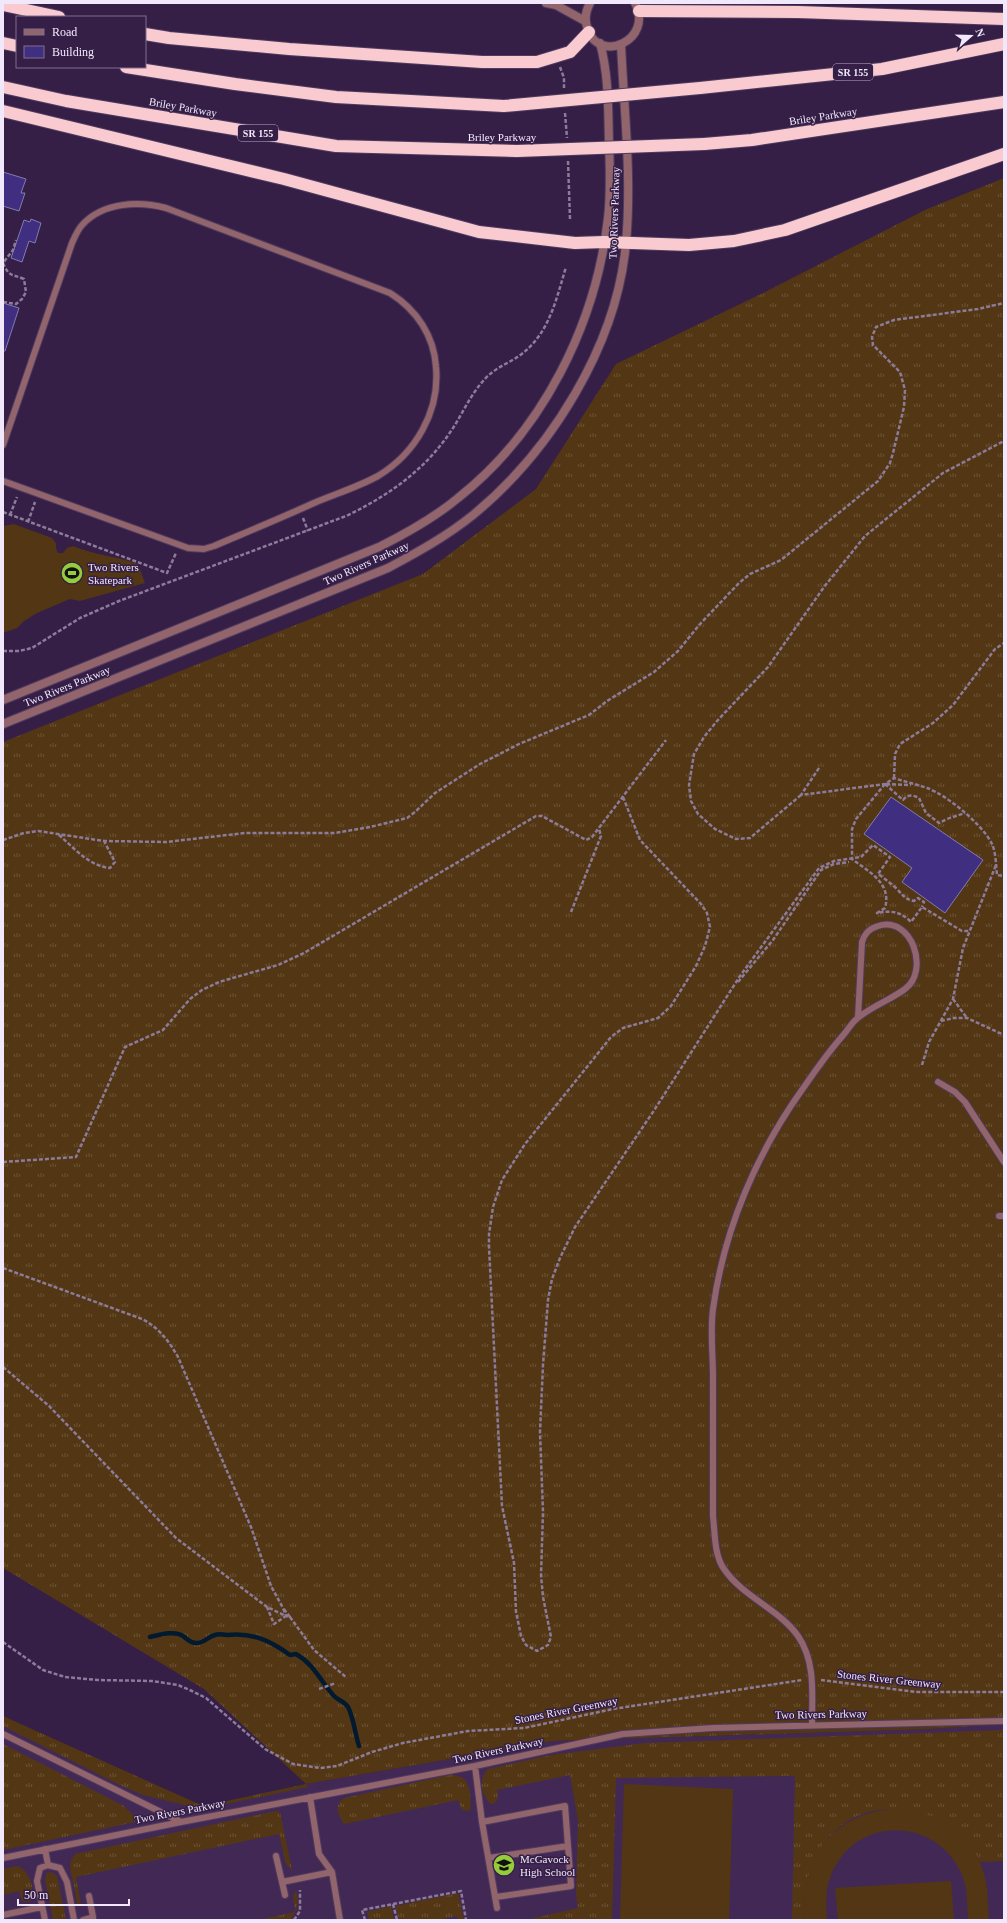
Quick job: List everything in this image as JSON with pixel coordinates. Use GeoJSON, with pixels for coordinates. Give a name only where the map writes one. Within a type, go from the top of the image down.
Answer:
{"type":"FeatureCollection","features":[{"type":"Feature","properties":{"kind":"highway"},"geometry":{"type":"LineString","coordinates":[[703,3],[721,12]]}},
{"type":"Feature","properties":{"kind":"highway"},"geometry":{"type":"LineString","coordinates":[[3,5],[53,16]]}},
{"type":"Feature","properties":{"kind":"highway"},"geometry":{"type":"LineString","coordinates":[[637,7],[721,12],[798,12],[1004,18]]}},
{"type":"Feature","properties":{"kind":"highway"},"geometry":{"type":"LineString","coordinates":[[146,34],[169,38],[297,49],[482,62],[537,62],[570,52],[587,27]]}},
{"type":"Feature","properties":{"kind":"highway"},"geometry":{"type":"LineString","coordinates":[[3,43],[16,46]]}},
{"type":"Feature","properties":{"kind":"highway","name":"SR 155"},"geometry":{"type":"LineString","coordinates":[[132,68],[235,84],[336,97],[504,106],[882,69],[1004,44]]}},
{"type":"Feature","properties":{"kind":"highway","name":"Briley Parkway"},"geometry":{"type":"LineString","coordinates":[[3,87],[66,101],[336,146],[517,151],[704,144],[752,140],[1004,102]]}},
{"type":"Feature","properties":{"kind":"highway"},"geometry":{"type":"LineString","coordinates":[[3,111],[291,181],[479,232],[575,243],[626,242],[689,245],[734,241],[785,230],[1004,154]]}},
{"type":"Feature","properties":{"kind":"street"},"geometry":{"type":"LineString","coordinates":[[546,3],[556,5],[582,18],[587,27],[600,43],[614,46],[633,37],[638,28],[637,7]]}},
{"type":"Feature","properties":{"kind":"street"},"geometry":{"type":"LineString","coordinates":[[587,27],[586,11],[590,3]]}},
{"type":"Feature","properties":{"kind":"street","name":"Two Rivers Parkway"},"geometry":{"type":"LineString","coordinates":[[3,700],[379,547],[420,525],[459,498],[494,466],[525,431],[551,391],[572,350],[588,305],[604,242],[608,218],[611,175],[606,65],[600,43]]}},
{"type":"Feature","properties":{"kind":"street","name":"Two Rivers Parkway"},"geometry":{"type":"LineString","coordinates":[[3,724],[388,568],[432,544],[473,515],[509,482],[542,444],[570,403],[612,313],[626,242],[627,165],[621,44]]}},
{"type":"Feature","properties":{"kind":"lane"},"geometry":{"type":"LineString","coordinates":[[3,446],[72,243],[83,224],[108,209],[137,203],[166,208],[390,293],[407,305],[421,322],[430,340],[436,361],[437,384],[432,412],[414,444],[400,459],[389,468],[366,482],[214,546],[199,549],[180,544],[3,481]]}},
{"type":"Feature","properties":{"kind":"lane"},"geometry":{"type":"LineString","coordinates":[[812,1725],[812,1680],[810,1663],[799,1637],[789,1624],[740,1586],[724,1569],[716,1546],[713,1516],[713,1310],[728,1239],[761,1154],[787,1109],[828,1052],[858,1017],[907,988],[914,978],[917,968],[916,954],[909,938],[899,928],[888,924],[882,925],[870,929],[864,936],[862,942],[858,1017]]}},
{"type":"Feature","properties":{"kind":"lane"},"geometry":{"type":"LineString","coordinates":[[938,1082],[954,1092],[965,1102],[1004,1162]]}},
{"type":"Feature","properties":{"kind":"lane","name":"Two Rivers Parkway"},"geometry":{"type":"LineString","coordinates":[[3,1858],[181,1822],[475,1766],[623,1734],[713,1728],[1004,1721]]}},
{"type":"Feature","properties":{"kind":"lane"},"geometry":{"type":"LineString","coordinates":[[3,1734],[181,1822]]}},
{"type":"Feature","properties":{"kind":"lane"},"geometry":{"type":"LineString","coordinates":[[475,1766],[482,1822],[498,1908]]}},
{"type":"Feature","properties":{"kind":"lane"},"geometry":{"type":"LineString","coordinates":[[310,1797],[319,1854],[332,1872],[340,1920]]}},
{"type":"Feature","properties":{"kind":"lane"},"geometry":{"type":"LineString","coordinates":[[482,1822],[565,1806],[570,1886],[496,1897]]}},
{"type":"Feature","properties":{"kind":"lane"},"geometry":{"type":"LineString","coordinates":[[489,1858],[568,1846]]}},
{"type":"Feature","properties":{"kind":"lane"},"geometry":{"type":"LineString","coordinates":[[45,1849],[48,1865]]}},
{"type":"Feature","properties":{"kind":"lane"},"geometry":{"type":"LineString","coordinates":[[276,1856],[285,1895]]}},
{"type":"Feature","properties":{"kind":"lane"},"geometry":{"type":"LineString","coordinates":[[45,1920],[37,1881],[40,1868],[48,1865],[60,1868],[67,1882],[74,1920]]}},
{"type":"Feature","properties":{"kind":"lane"},"geometry":{"type":"LineString","coordinates":[[282,1882],[332,1872]]}},
{"type":"Feature","properties":{"kind":"lane"},"geometry":{"type":"LineString","coordinates":[[83,1920],[93,1919],[89,1896]]}},
{"type":"Feature","properties":{"kind":"lane"},"geometry":{"type":"LineString","coordinates":[[3,1915],[42,1907]]}},
{"type":"Feature","properties":{"kind":"path"},"geometry":{"type":"LineString","coordinates":[[3,302],[16,304],[22,299],[26,292],[24,279],[12,276],[7,271],[3,263],[13,250],[16,240]]}},
{"type":"Feature","properties":{"kind":"path"},"geometry":{"type":"LineString","coordinates":[[3,840],[24,833],[38,831],[104,840],[166,842],[245,833],[335,833],[370,828],[407,818],[435,793],[480,764],[519,744],[589,715],[607,701],[654,672],[672,656],[739,583],[750,574],[781,560],[878,481],[890,463],[893,453],[904,407],[905,390],[900,372],[873,345],[872,337],[876,327],[894,320],[978,309],[1004,303]]}},
{"type":"Feature","properties":{"kind":"path"},"geometry":{"type":"LineString","coordinates":[[819,768],[801,795],[750,838],[736,839],[716,829],[698,814],[691,801],[689,785],[694,754],[704,737],[717,720],[768,667],[824,586],[865,536],[943,473],[1004,441]]}},
{"type":"Feature","properties":{"kind":"path"},"geometry":{"type":"LineString","coordinates":[[10,515],[21,488]]}},
{"type":"Feature","properties":{"kind":"path"},"geometry":{"type":"LineString","coordinates":[[28,522],[38,494]]}},
{"type":"Feature","properties":{"kind":"path"},"geometry":{"type":"LineString","coordinates":[[3,512],[167,573],[180,544]]}},
{"type":"Feature","properties":{"kind":"path"},"geometry":{"type":"LineString","coordinates":[[302,514],[308,531]]}},
{"type":"Feature","properties":{"kind":"path"},"geometry":{"type":"LineString","coordinates":[[894,778],[895,754],[900,744],[933,723],[953,705],[995,649],[1004,643]]}},
{"type":"Feature","properties":{"kind":"path"},"geometry":{"type":"LineString","coordinates":[[3,1162],[76,1157],[125,1047],[164,1030],[190,999],[202,990],[218,982],[264,970],[298,956],[536,816],[542,816],[586,840],[592,837],[666,740]]}},
{"type":"Feature","properties":{"kind":"path"},"geometry":{"type":"LineString","coordinates":[[850,860],[852,829],[856,819],[885,784],[894,778]]}},
{"type":"Feature","properties":{"kind":"path"},"geometry":{"type":"LineString","coordinates":[[894,778],[927,788],[966,813],[983,830],[992,845],[997,875]]}},
{"type":"Feature","properties":{"kind":"path"},"geometry":{"type":"LineString","coordinates":[[801,795],[885,784],[914,785]]}},
{"type":"Feature","properties":{"kind":"path"},"geometry":{"type":"LineString","coordinates":[[885,784],[903,800],[906,796],[912,795],[920,798],[926,813],[939,823],[952,816],[966,813]]}},
{"type":"Feature","properties":{"kind":"path"},"geometry":{"type":"LineString","coordinates":[[623,797],[640,840],[701,904],[709,917],[710,933],[706,946],[692,974],[671,1006],[658,1018],[623,1028],[611,1038],[525,1144],[502,1180],[493,1207],[488,1247],[502,1506],[514,1563],[516,1612],[519,1626],[524,1641],[533,1650],[537,1651],[545,1648],[551,1637],[541,1581],[543,1512],[540,1432],[548,1300],[552,1279],[563,1250],[575,1227],[653,1112],[734,987],[819,868],[834,861],[861,858],[873,845],[890,857],[878,874],[908,900],[914,901],[918,898],[924,902],[922,907],[911,922],[901,913],[894,912],[877,914],[885,908],[887,901],[884,890],[878,878],[871,872],[850,860]]}},
{"type":"Feature","properties":{"kind":"path"},"geometry":{"type":"LineString","coordinates":[[571,912],[601,836],[599,828]]}},
{"type":"Feature","properties":{"kind":"path"},"geometry":{"type":"LineString","coordinates":[[58,834],[87,860],[103,867],[110,868],[115,862],[104,840]]}},
{"type":"Feature","properties":{"kind":"path"},"geometry":{"type":"LineString","coordinates":[[922,1065],[929,1042],[953,999],[963,948],[996,865]]}},
{"type":"Feature","properties":{"kind":"path"},"geometry":{"type":"LineString","coordinates":[[990,879],[997,875],[1004,876]]}},
{"type":"Feature","properties":{"kind":"path"},"geometry":{"type":"LineString","coordinates":[[922,907],[962,931],[970,931]]}},
{"type":"Feature","properties":{"kind":"path"},"geometry":{"type":"LineString","coordinates":[[953,999],[967,1018]]}},
{"type":"Feature","properties":{"kind":"path"},"geometry":{"type":"LineString","coordinates":[[940,1021],[954,1018],[967,1018],[1004,1035]]}},
{"type":"Feature","properties":{"kind":"path"},"geometry":{"type":"LineString","coordinates":[[3,1268],[142,1319],[153,1325],[168,1341],[178,1357],[251,1527],[271,1586],[286,1616]]}},
{"type":"Feature","properties":{"kind":"path"},"geometry":{"type":"LineString","coordinates":[[3,1367],[49,1406],[176,1538],[267,1607],[290,1617]]}},
{"type":"Feature","properties":{"kind":"path"},"geometry":{"type":"LineString","coordinates":[[267,1607],[274,1624],[286,1616]]}},
{"type":"Feature","properties":{"kind":"path"},"geometry":{"type":"LineString","coordinates":[[283,1608],[314,1650],[347,1678]]}},
{"type":"Feature","properties":{"kind":"path","name":"Stones River Greenway"},"geometry":{"type":"LineString","coordinates":[[3,1642],[43,1670],[64,1678],[152,1681],[178,1685],[206,1698],[265,1749],[293,1764],[320,1768],[337,1766],[372,1752],[403,1743],[468,1731],[524,1728],[613,1708],[794,1680],[812,1680],[916,1692],[1004,1692]]}},
{"type":"Feature","properties":{"kind":"path"},"geometry":{"type":"LineString","coordinates":[[319,1689],[336,1683]]}},
{"type":"Feature","properties":{"kind":"path"},"geometry":{"type":"LineString","coordinates":[[294,1920],[300,1911],[300,1890]]}},
{"type":"Feature","properties":{"kind":"path"},"geometry":{"type":"LineString","coordinates":[[365,1920],[362,1910],[461,1891],[466,1920]]}},
{"type":"Feature","properties":{"kind":"path"},"geometry":{"type":"LineString","coordinates":[[393,1904],[397,1920]]}},
{"type":"Feature","properties":{"kind":"shaded area","name":"McGavock High School"},"geometry":{"type":"Polygon","coordinates":[[[3,1720],[202,1809],[306,1784],[553,1741],[932,1729],[1004,1724],[1004,1920],[3,1920],[3,1720]]]}},
{"type":"Feature","properties":{"kind":"green space"},"geometry":{"type":"Polygon","coordinates":[[[1004,178],[1004,1724],[932,1729],[553,1741],[306,1784],[204,1689],[3,1568],[3,742],[423,574],[536,489],[616,364],[767,291],[927,209],[1004,178]]]}},
{"type":"Feature","properties":{"kind":"green space","name":"Two Rivers Skatepark"},"geometry":{"type":"Polygon","coordinates":[[[14,524],[52,538],[56,543],[58,553],[63,553],[67,548],[73,546],[138,564],[145,583],[80,601],[70,599],[37,613],[24,621],[17,628],[3,633],[3,526],[14,524]]]}},
{"type":"Feature","properties":{"kind":"green space"},"geometry":{"type":"Polygon","coordinates":[[[3,1716],[203,1806],[306,1784],[308,1787],[202,1809],[143,1795],[122,1786],[3,1726],[3,1716]]]}},
{"type":"Feature","properties":{"kind":"green space"},"geometry":{"type":"Polygon","coordinates":[[[1004,1730],[1004,1861],[980,1862],[961,1836],[947,1824],[929,1816],[892,1809],[869,1812],[849,1821],[832,1834],[819,1851],[810,1872],[805,1895],[805,1920],[792,1920],[795,1776],[616,1778],[612,1920],[526,1920],[578,1908],[576,1894],[578,1820],[570,1775],[497,1790],[498,1798],[495,1803],[491,1804],[485,1796],[482,1786],[483,1777],[488,1769],[551,1755],[645,1743],[1004,1730]]]}},
{"type":"Feature","properties":{"kind":"green space"},"geometry":{"type":"Polygon","coordinates":[[[3,1744],[124,1806],[134,1816],[135,1822],[3,1850],[3,1744]]]}},
{"type":"Feature","properties":{"kind":"green space"},"geometry":{"type":"Polygon","coordinates":[[[450,1775],[460,1777],[467,1783],[471,1803],[470,1810],[462,1810],[458,1800],[344,1824],[339,1814],[339,1804],[344,1798],[450,1775]]]}},
{"type":"Feature","properties":{"kind":"green space"},"geometry":{"type":"Polygon","coordinates":[[[624,1784],[733,1789],[729,1920],[620,1920],[624,1784]]]}},
{"type":"Feature","properties":{"kind":"green space"},"geometry":{"type":"Polygon","coordinates":[[[891,1809],[907,1810],[937,1819],[950,1826],[972,1847],[985,1877],[989,1920],[968,1920],[967,1897],[964,1880],[950,1856],[934,1842],[916,1833],[896,1830],[876,1833],[858,1841],[842,1855],[831,1875],[828,1886],[826,1903],[827,1920],[805,1920],[805,1899],[808,1879],[814,1861],[823,1845],[836,1831],[851,1821],[870,1813],[891,1809]]]}},
{"type":"Feature","properties":{"kind":"green space"},"geometry":{"type":"Polygon","coordinates":[[[276,1811],[280,1812],[292,1870],[286,1864],[279,1834],[76,1877],[81,1905],[78,1906],[70,1868],[70,1863],[75,1854],[276,1811]]]}},
{"type":"Feature","properties":{"kind":"green space"},"geometry":{"type":"Polygon","coordinates":[[[17,1866],[28,1875],[33,1890],[32,1900],[26,1902],[22,1901],[19,1891],[3,1895],[3,1869],[17,1866]]]}},
{"type":"Feature","properties":{"kind":"green space"},"geometry":{"type":"Polygon","coordinates":[[[51,1872],[57,1876],[66,1920],[53,1920],[45,1880],[47,1873],[51,1872]]]}},
{"type":"Feature","properties":{"kind":"green space"},"geometry":{"type":"Polygon","coordinates":[[[951,1881],[954,1920],[838,1920],[835,1888],[951,1881]]]}},
{"type":"Feature","properties":{"kind":"green space"},"geometry":{"type":"Polygon","coordinates":[[[296,1891],[297,1906],[295,1913],[290,1920],[258,1920],[295,1912],[293,1895],[296,1891]]]}},
{"type":"Feature","properties":{"kind":"green space"},"geometry":{"type":"Polygon","coordinates":[[[458,1893],[464,1920],[458,1920],[457,1916],[437,1920],[399,1920],[395,1906],[458,1893]]]}},
{"type":"Feature","properties":{"kind":"green space"},"geometry":{"type":"Polygon","coordinates":[[[391,1906],[394,1920],[369,1920],[367,1912],[391,1906]]]}},
{"type":"Feature","properties":{"kind":"building"},"geometry":{"type":"Polygon","coordinates":[[[3,172],[26,179],[21,193],[25,193],[19,211],[3,206],[3,172]]]}},
{"type":"Feature","properties":{"kind":"building"},"geometry":{"type":"Polygon","coordinates":[[[31,219],[41,223],[35,243],[29,241],[22,262],[11,258],[24,220],[30,222],[31,219]]]}},
{"type":"Feature","properties":{"kind":"building"},"geometry":{"type":"Polygon","coordinates":[[[3,303],[19,308],[5,351],[3,351],[3,303]]]}},
{"type":"Feature","properties":{"kind":"building"},"geometry":{"type":"Polygon","coordinates":[[[891,797],[983,860],[945,913],[902,882],[912,868],[864,834],[891,797]]]}},
{"type":"Feature","properties":{"kind":"waterway"},"geometry":{"type":"LineString","coordinates":[[150,1637],[175,1633],[183,1636],[189,1641],[196,1643],[202,1642],[218,1634],[245,1635],[253,1636],[268,1642],[290,1655],[296,1654],[313,1668],[329,1691],[348,1707],[352,1716],[359,1746]]}},
{"type":"Feature","properties":{"kind":"place","name":"Two Rivers Skatepark"},"geometry":{"type":"Point","coordinates":[72,573]}},
{"type":"Feature","properties":{"kind":"place","name":"McGavock High School"},"geometry":{"type":"Point","coordinates":[504,1865]}}]}
